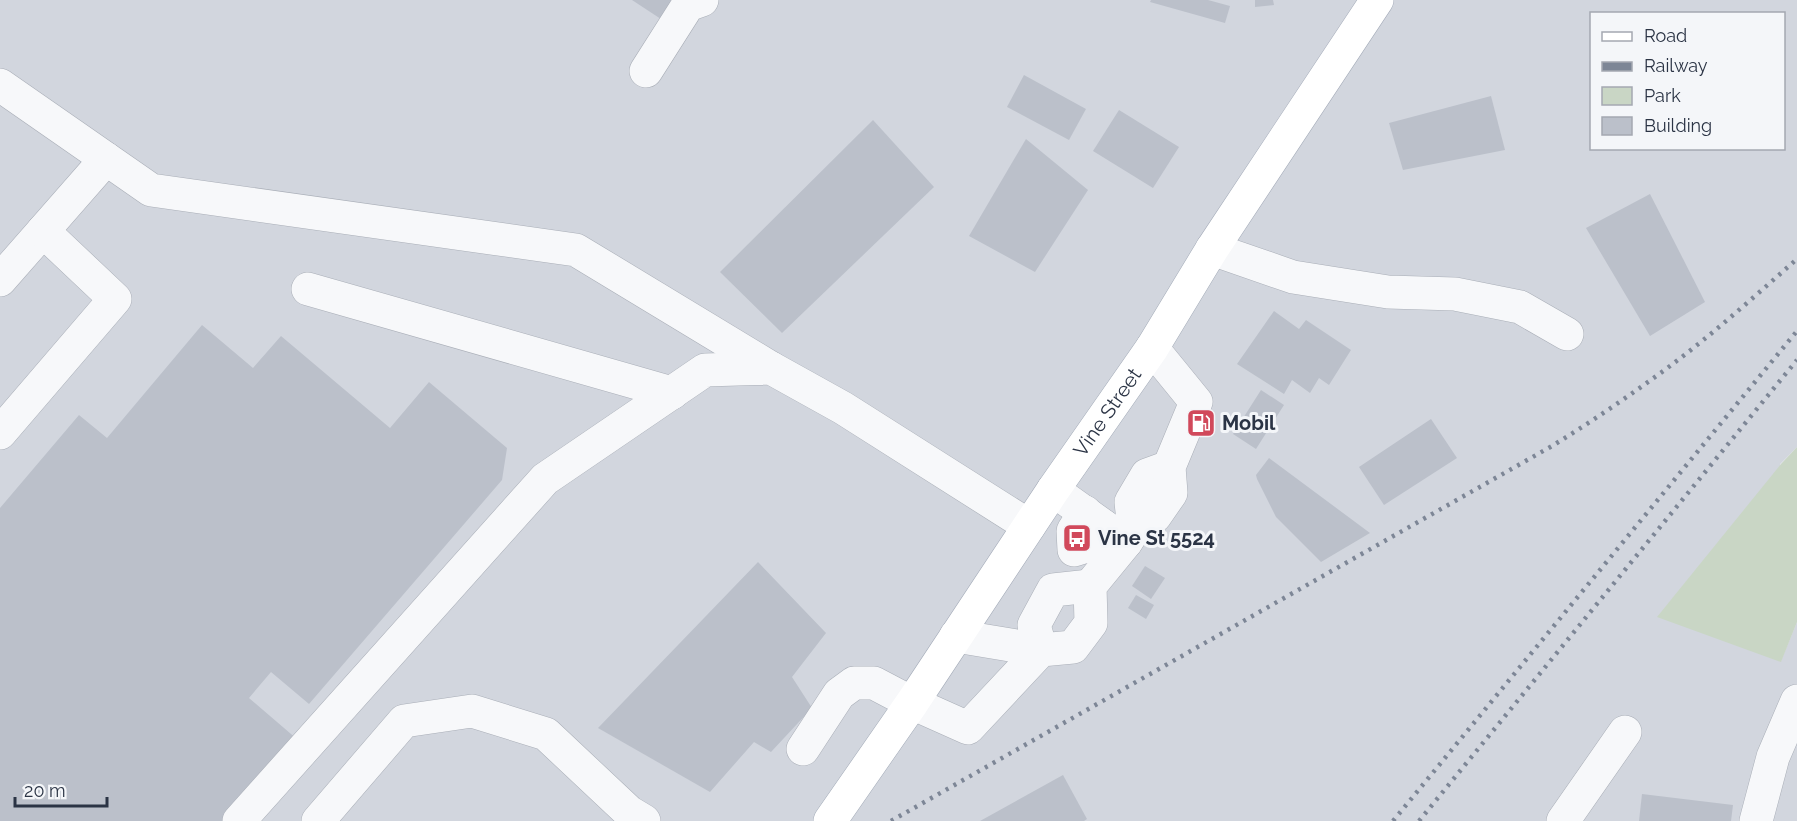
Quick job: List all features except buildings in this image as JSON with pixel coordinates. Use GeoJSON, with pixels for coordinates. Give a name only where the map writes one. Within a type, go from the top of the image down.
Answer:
{"type":"FeatureCollection","features":[{"type":"Feature","properties":{"kind":"main road","name":"Vine Street"},"geometry":{"type":"LineString","coordinates":[[830,821],[912,704],[1053,490],[1152,348],[1212,249],[1377,0]]}},
{"type":"Feature","properties":{"kind":"lane"},"geometry":{"type":"LineString","coordinates":[[646,71],[688,5],[702,0]]}},
{"type":"Feature","properties":{"kind":"lane"},"geometry":{"type":"LineString","coordinates":[[0,85],[151,190],[576,250],[771,368],[843,408],[1029,526]]}},
{"type":"Feature","properties":{"kind":"lane"},"geometry":{"type":"LineString","coordinates":[[0,280],[106,159]]}},
{"type":"Feature","properties":{"kind":"lane"},"geometry":{"type":"LineString","coordinates":[[0,434],[115,299],[43,231]]}},
{"type":"Feature","properties":{"kind":"lane"},"geometry":{"type":"LineString","coordinates":[[1212,249],[1293,277],[1388,292],[1455,294],[1520,307],[1567,334]]}},
{"type":"Feature","properties":{"kind":"lane"},"geometry":{"type":"LineString","coordinates":[[308,289],[672,393]]}},
{"type":"Feature","properties":{"kind":"lane"},"geometry":{"type":"LineString","coordinates":[[1041,650],[1034,625],[1074,550],[1073,531],[1112,528],[1155,516],[1171,493],[1169,467],[1196,402],[1152,348]]}},
{"type":"Feature","properties":{"kind":"lane"},"geometry":{"type":"LineString","coordinates":[[239,821],[545,479],[705,370],[771,368]]}},
{"type":"Feature","properties":{"kind":"lane"},"geometry":{"type":"LineString","coordinates":[[1053,490],[1112,528]]}},
{"type":"Feature","properties":{"kind":"lane"},"geometry":{"type":"LineString","coordinates":[[956,636],[1041,650],[1074,646],[1091,623],[1090,586],[1112,528]]}},
{"type":"Feature","properties":{"kind":"lane"},"geometry":{"type":"LineString","coordinates":[[1053,590],[1090,586]]}},
{"type":"Feature","properties":{"kind":"lane"},"geometry":{"type":"LineString","coordinates":[[803,749],[839,694],[854,683],[874,683],[912,704],[968,728],[1041,650]]}},
{"type":"Feature","properties":{"kind":"lane"},"geometry":{"type":"LineString","coordinates":[[1756,821],[1773,757],[1797,702]]}},
{"type":"Feature","properties":{"kind":"lane"},"geometry":{"type":"LineString","coordinates":[[318,821],[404,721],[472,711],[546,734],[629,812],[644,821]]}},
{"type":"Feature","properties":{"kind":"lane"},"geometry":{"type":"LineString","coordinates":[[1563,821],[1625,732]]}},
{"type":"Feature","properties":{"kind":"shaded area"},"geometry":{"type":"Polygon","coordinates":[[[0,0],[1797,0],[1797,447],[1780,464],[1781,661],[1797,622],[1797,821],[0,821],[0,0]]]}},
{"type":"Feature","properties":{"kind":"green space"},"geometry":{"type":"Polygon","coordinates":[[[1797,447],[1797,622],[1781,662],[1657,617],[1781,464],[1797,447]]]}},
{"type":"Feature","properties":{"kind":"railway"},"geometry":{"type":"LineString","coordinates":[[891,821],[1552,446],[1666,369],[1797,259]]}},
{"type":"Feature","properties":{"kind":"railway"},"geometry":{"type":"LineString","coordinates":[[1393,821],[1797,331]]}},
{"type":"Feature","properties":{"kind":"railway"},"geometry":{"type":"LineString","coordinates":[[1419,821],[1797,360]]}},
{"type":"Feature","properties":{"kind":"place","name":"Mobil"},"geometry":{"type":"Point","coordinates":[1201,423]}},
{"type":"Feature","properties":{"kind":"place","name":"Vine St 5524"},"geometry":{"type":"Point","coordinates":[1077,538]}}]}
